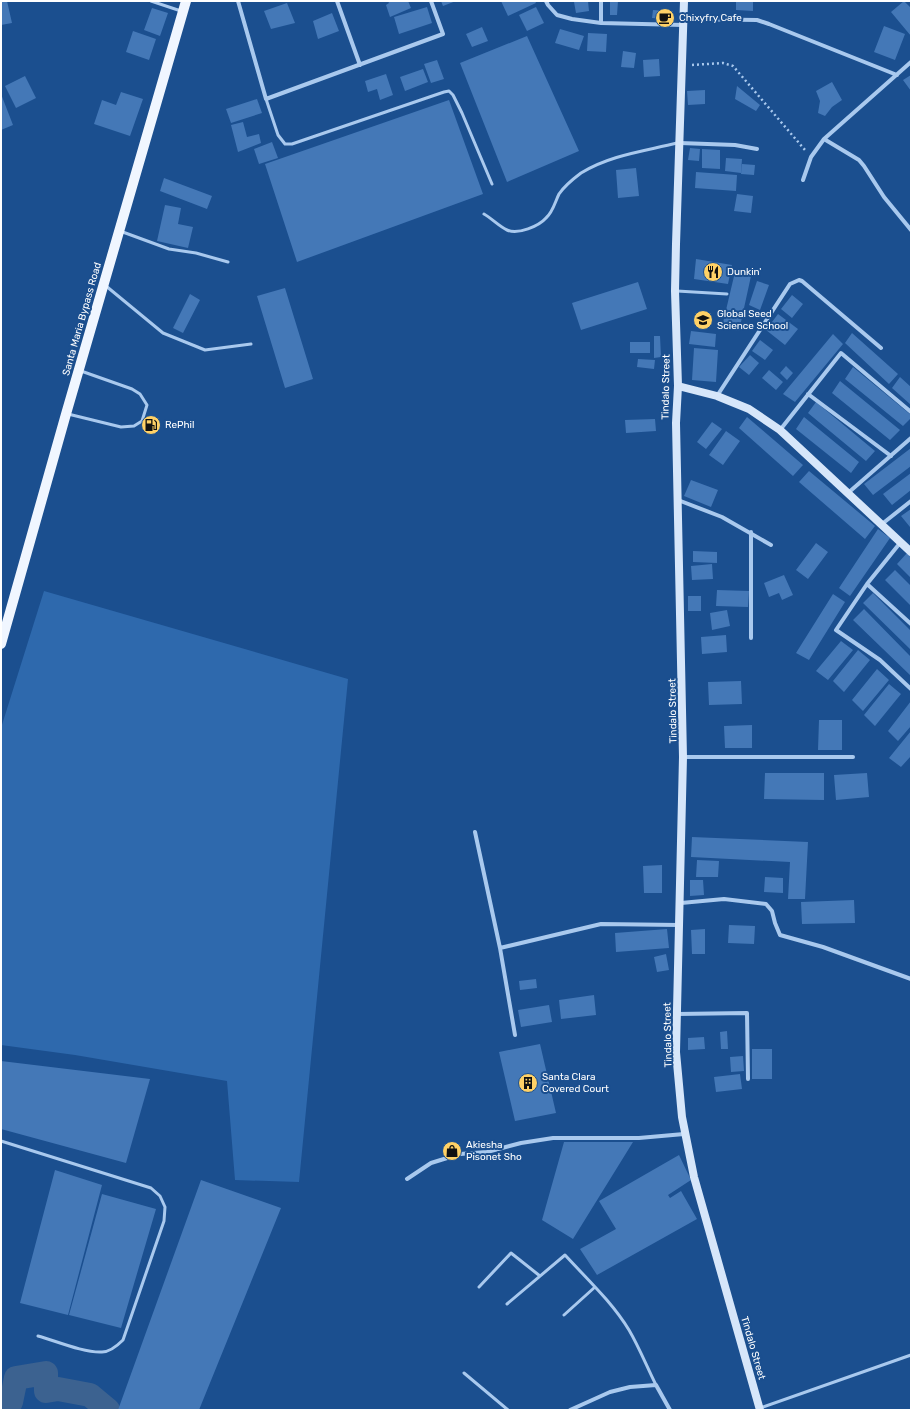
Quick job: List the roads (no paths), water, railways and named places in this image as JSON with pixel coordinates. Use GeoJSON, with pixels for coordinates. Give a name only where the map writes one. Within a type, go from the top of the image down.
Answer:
{"type":"FeatureCollection","features":[{"type":"Feature","properties":{"kind":"main road","name":"Santa Maria Bypass Road"},"geometry":{"type":"LineString","coordinates":[[1,644],[186,1]]}},
{"type":"Feature","properties":{"kind":"main road","name":"Tindalo Street"},"geometry":{"type":"LineString","coordinates":[[684,1],[675,291],[678,386],[676,423],[684,757],[676,1052],[684,1134],[694,1177],[760,1409]]}},
{"type":"Feature","properties":{"kind":"main road"},"geometry":{"type":"LineString","coordinates":[[678,386],[717,396],[749,410],[780,430],[911,552]]}},
{"type":"Feature","properties":{"kind":"street"},"geometry":{"type":"LineString","coordinates":[[238,1],[266,100],[443,34],[431,1]]}},
{"type":"Feature","properties":{"kind":"street"},"geometry":{"type":"LineString","coordinates":[[337,1],[360,65]]}},
{"type":"Feature","properties":{"kind":"street"},"geometry":{"type":"LineString","coordinates":[[546,1],[557,15],[572,19],[601,23],[757,20],[897,75]]}},
{"type":"Feature","properties":{"kind":"street"},"geometry":{"type":"LineString","coordinates":[[601,1],[601,23]]}},
{"type":"Feature","properties":{"kind":"street"},"geometry":{"type":"LineString","coordinates":[[803,180],[811,157],[824,139],[911,62]]}},
{"type":"Feature","properties":{"kind":"street"},"geometry":{"type":"LineString","coordinates":[[824,139],[859,160],[875,185],[911,230]]}},
{"type":"Feature","properties":{"kind":"street"},"geometry":{"type":"LineString","coordinates":[[680,143],[735,145],[757,149]]}},
{"type":"Feature","properties":{"kind":"street"},"geometry":{"type":"LineString","coordinates":[[717,396],[790,284],[799,280],[881,348]]}},
{"type":"Feature","properties":{"kind":"street"},"geometry":{"type":"LineString","coordinates":[[780,430],[841,353],[911,412]]}},
{"type":"Feature","properties":{"kind":"street"},"geometry":{"type":"LineString","coordinates":[[808,394],[890,456]]}},
{"type":"Feature","properties":{"kind":"street"},"geometry":{"type":"LineString","coordinates":[[848,494],[911,438]]}},
{"type":"Feature","properties":{"kind":"street"},"geometry":{"type":"LineString","coordinates":[[678,500],[722,517],[771,545]]}},
{"type":"Feature","properties":{"kind":"street"},"geometry":{"type":"LineString","coordinates":[[881,524],[911,501]]}},
{"type":"Feature","properties":{"kind":"street"},"geometry":{"type":"LineString","coordinates":[[750,532],[751,638]]}},
{"type":"Feature","properties":{"kind":"street"},"geometry":{"type":"LineString","coordinates":[[900,543],[867,584],[836,630],[880,660],[911,689]]}},
{"type":"Feature","properties":{"kind":"street"},"geometry":{"type":"LineString","coordinates":[[867,584],[911,624]]}},
{"type":"Feature","properties":{"kind":"street"},"geometry":{"type":"LineString","coordinates":[[684,757],[853,757]]}},
{"type":"Feature","properties":{"kind":"street"},"geometry":{"type":"LineString","coordinates":[[475,832],[500,948],[516,1035]]}},
{"type":"Feature","properties":{"kind":"street"},"geometry":{"type":"LineString","coordinates":[[681,903],[724,899],[766,904],[772,910],[780,935],[823,948],[911,979]]}},
{"type":"Feature","properties":{"kind":"street"},"geometry":{"type":"LineString","coordinates":[[500,948],[601,924],[680,925]]}},
{"type":"Feature","properties":{"kind":"street"},"geometry":{"type":"LineString","coordinates":[[677,1014],[747,1013],[748,1079]]}},
{"type":"Feature","properties":{"kind":"street"},"geometry":{"type":"LineString","coordinates":[[407,1179],[431,1163],[452,1156],[487,1152],[521,1143],[553,1138],[640,1138],[684,1134]]}},
{"type":"Feature","properties":{"kind":"street"},"geometry":{"type":"LineString","coordinates":[[570,1410],[610,1392],[630,1387],[656,1385],[670,1410]]}},
{"type":"Feature","properties":{"kind":"lane"},"geometry":{"type":"LineString","coordinates":[[151,1],[183,12]]}},
{"type":"Feature","properties":{"kind":"lane"},"geometry":{"type":"LineString","coordinates":[[266,100],[278,135],[286,144],[292,144],[449,91],[453,95],[462,113],[492,184]]}},
{"type":"Feature","properties":{"kind":"lane"},"geometry":{"type":"LineString","coordinates":[[484,214],[507,230],[516,232],[524,230],[545,220],[560,194],[569,182],[594,166],[614,158],[680,143]]}},
{"type":"Feature","properties":{"kind":"lane"},"geometry":{"type":"LineString","coordinates":[[120,231],[169,249],[196,253],[228,262]]}},
{"type":"Feature","properties":{"kind":"lane"},"geometry":{"type":"LineString","coordinates":[[104,285],[163,333],[205,350],[251,344]]}},
{"type":"Feature","properties":{"kind":"lane"},"geometry":{"type":"LineString","coordinates":[[675,291],[727,294]]}},
{"type":"Feature","properties":{"kind":"lane"},"geometry":{"type":"LineString","coordinates":[[66,414],[121,427],[134,426],[142,421],[146,405],[140,394],[132,389],[80,370]]}},
{"type":"Feature","properties":{"kind":"lane"},"geometry":{"type":"LineString","coordinates":[[1,1141],[151,1188],[160,1196],[165,1207],[164,1221],[123,1340],[116,1346],[103,1352],[86,1350],[38,1336]]}},
{"type":"Feature","properties":{"kind":"lane"},"geometry":{"type":"LineString","coordinates":[[479,1287],[511,1253],[540,1276]]}},
{"type":"Feature","properties":{"kind":"lane"},"geometry":{"type":"LineString","coordinates":[[507,1304],[565,1255],[607,1300],[629,1330],[656,1385]]}},
{"type":"Feature","properties":{"kind":"lane"},"geometry":{"type":"LineString","coordinates":[[564,1315],[595,1287]]}},
{"type":"Feature","properties":{"kind":"lane"},"geometry":{"type":"LineString","coordinates":[[760,1409],[911,1355]]}},
{"type":"Feature","properties":{"kind":"lane"},"geometry":{"type":"LineString","coordinates":[[464,1373],[508,1410]]}},
{"type":"Feature","properties":{"kind":"waterway"},"geometry":{"type":"LineString","coordinates":[[2,1410],[11,1402],[16,1378],[46,1373],[46,1391],[58,1389],[90,1395],[108,1410]]}},
{"type":"Feature","properties":{"kind":"place","name":"Chixyfry Cafe"},"geometry":{"type":"Point","coordinates":[665,18]}},
{"type":"Feature","properties":{"kind":"place","name":"Dunkin'"},"geometry":{"type":"Point","coordinates":[713,272]}},
{"type":"Feature","properties":{"kind":"place","name":"Global Seed Science School"},"geometry":{"type":"Point","coordinates":[703,320]}},
{"type":"Feature","properties":{"kind":"place","name":"RePhil"},"geometry":{"type":"Point","coordinates":[151,425]}},
{"type":"Feature","properties":{"kind":"place","name":"Santa Clara Covered Court"},"geometry":{"type":"Point","coordinates":[528,1083]}},
{"type":"Feature","properties":{"kind":"place","name":"Akiesha Pisonet Sho"},"geometry":{"type":"Point","coordinates":[452,1151]}}]}
